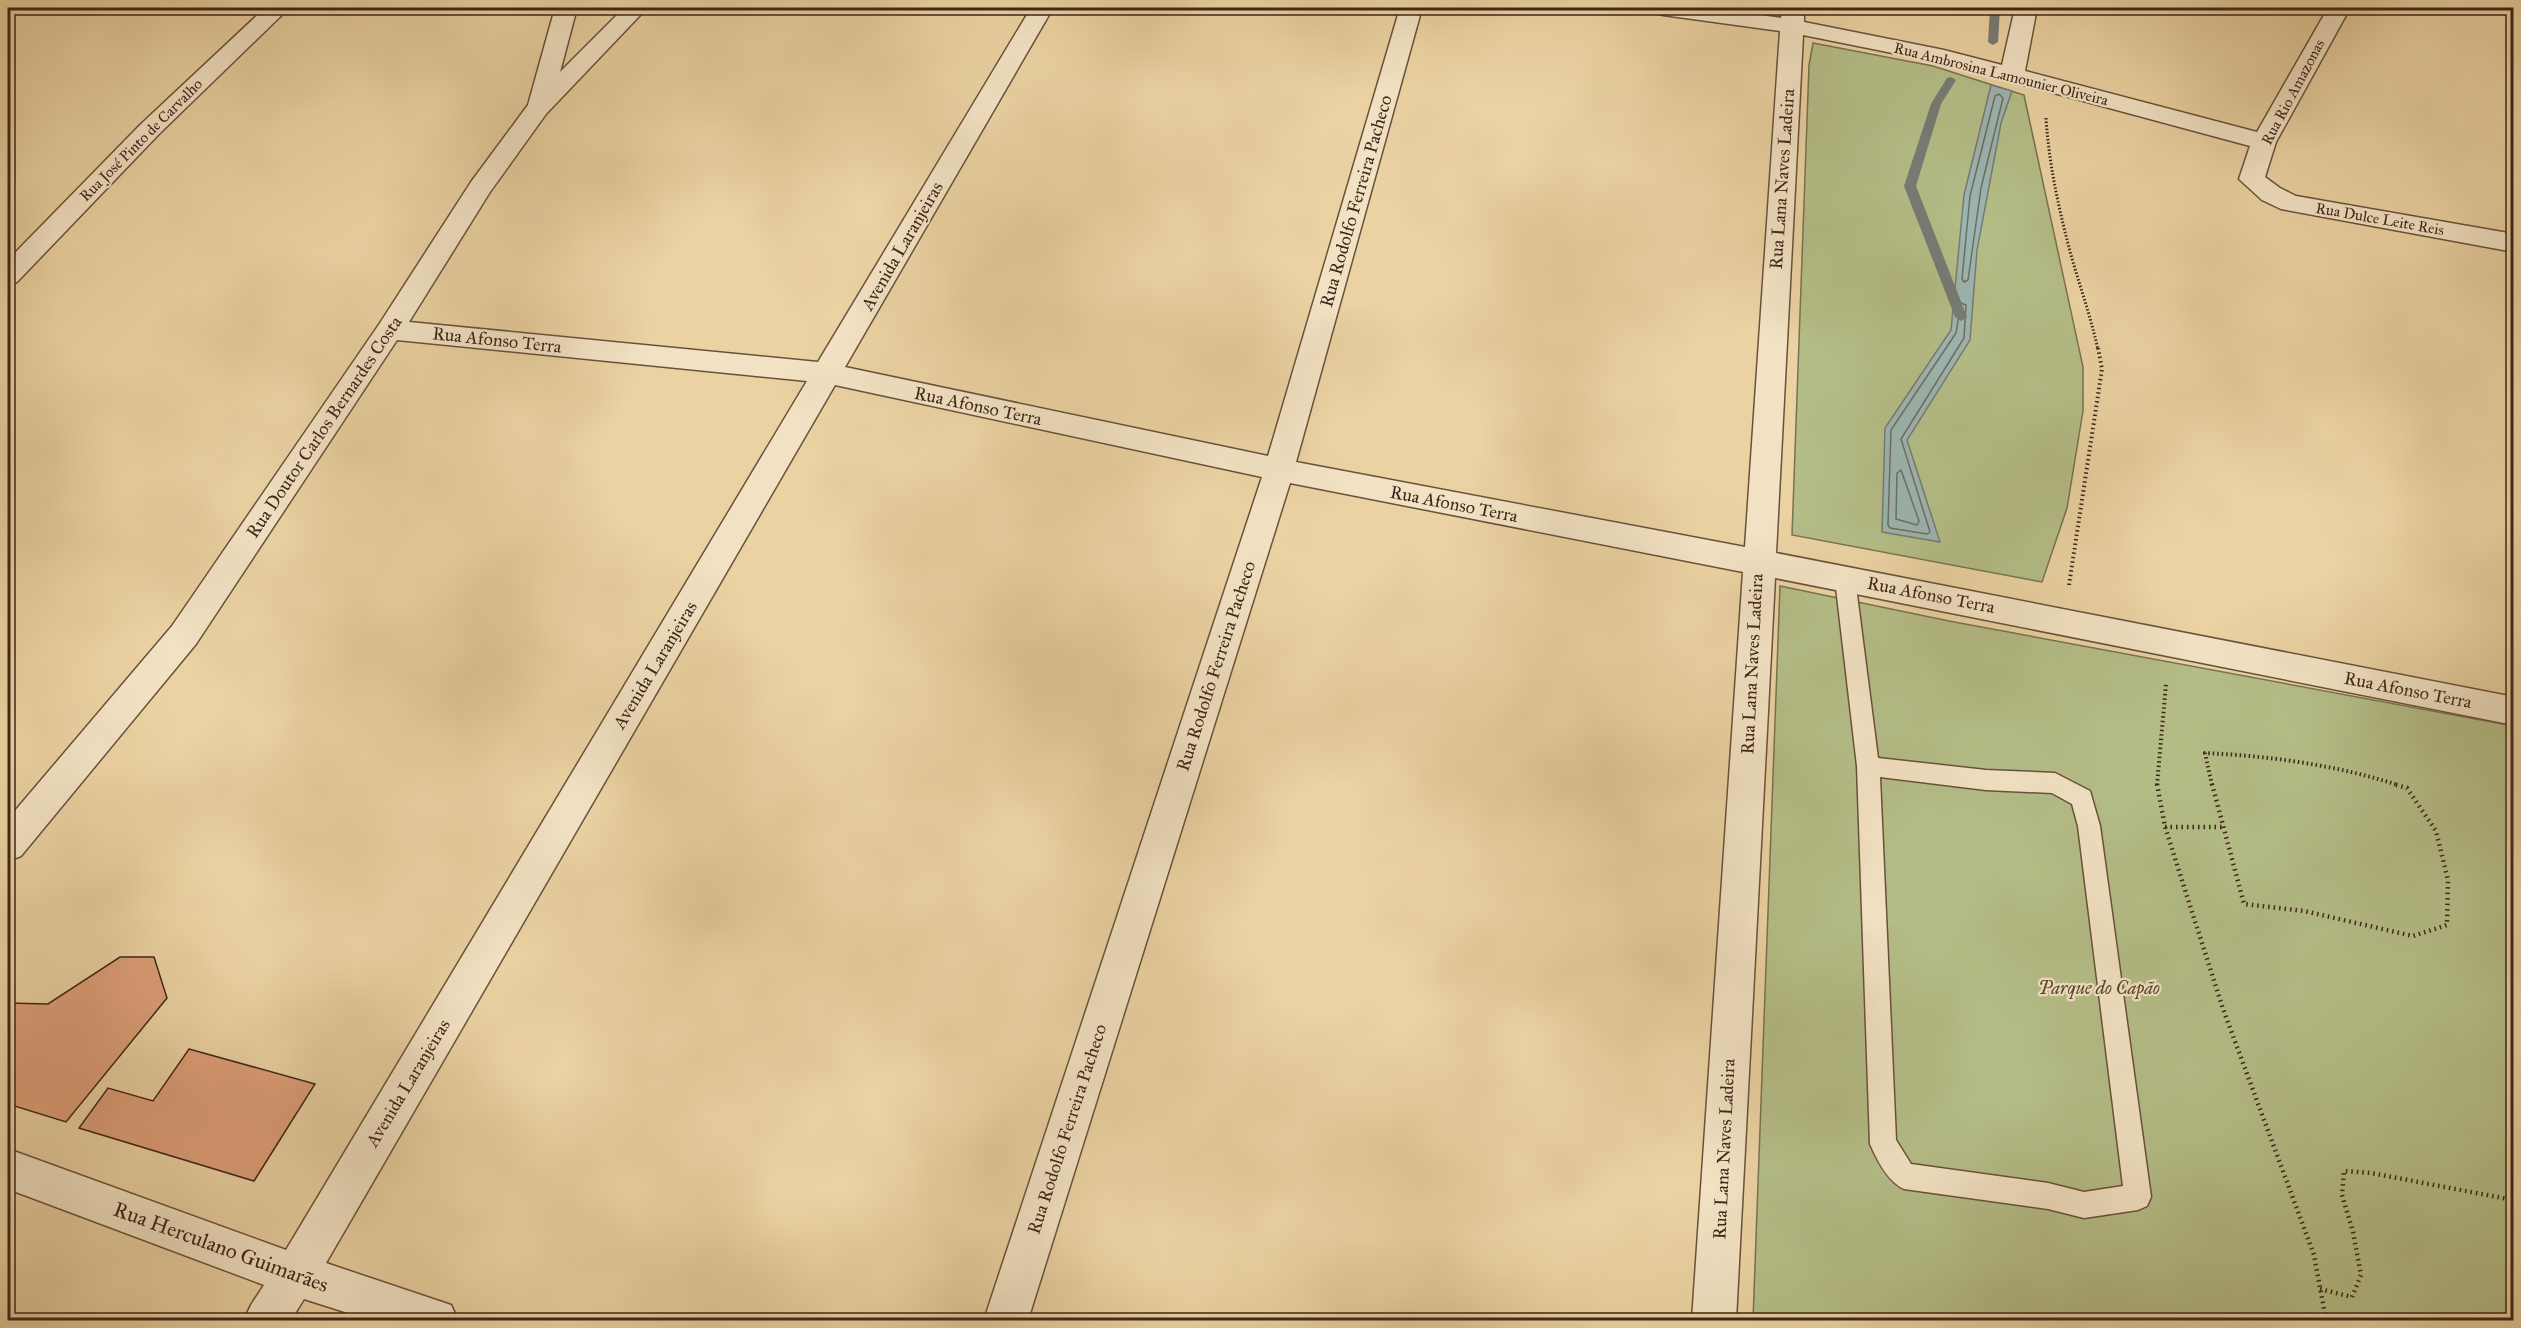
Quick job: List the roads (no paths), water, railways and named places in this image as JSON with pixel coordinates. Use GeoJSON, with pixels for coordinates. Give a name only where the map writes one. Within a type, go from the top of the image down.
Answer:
{"type":"FeatureCollection","features":[{"type":"Feature","properties":{"kind":"street","name":"Rua José Pinto de Carvalho"},"geometry":{"type":"LineString","coordinates":[[8,276],[150,129],[278,8]]}},
{"type":"Feature","properties":{"kind":"street"},"geometry":{"type":"LineString","coordinates":[[537,109],[566,8]]}},
{"type":"Feature","properties":{"kind":"street","name":"Rua Doutor Carlos Bernardes Costa"},"geometry":{"type":"LineString","coordinates":[[8,845],[184,635],[390,330],[480,188],[537,109],[636,8]]}},
{"type":"Feature","properties":{"kind":"street","name":"Avenida Laranjeiras"},"geometry":{"type":"LineString","coordinates":[[266,1320],[295,1275],[1042,8]]}},
{"type":"Feature","properties":{"kind":"street","name":"Rua Rodolfo Ferreira Pacheco"},"geometry":{"type":"LineString","coordinates":[[1006,1320],[1279,471],[1411,8]]}},
{"type":"Feature","properties":{"kind":"street","name":"Rua Ambrosina Lamounier Oliveira"},"geometry":{"type":"LineString","coordinates":[[1663,8],[1792,17],[2264,142]]}},
{"type":"Feature","properties":{"kind":"street"},"geometry":{"type":"LineString","coordinates":[[2012,76],[2026,8]]}},
{"type":"Feature","properties":{"kind":"street","name":"Rua Rio Amazonas"},"geometry":{"type":"LineString","coordinates":[[2252,179],[2264,142],[2339,8]]}},
{"type":"Feature","properties":{"kind":"street","name":"Rua Lana Naves Ladeira"},"geometry":{"type":"LineString","coordinates":[[1714,1320],[1792,17]]}},
{"type":"Feature","properties":{"kind":"street","name":"Rua Dulce Leite Reis"},"geometry":{"type":"LineString","coordinates":[[2252,179],[2271,194],[2290,203],[2514,243]]}},
{"type":"Feature","properties":{"kind":"street","name":"Rua Afonso Terra"},"geometry":{"type":"LineString","coordinates":[[390,330],[828,373],[1279,471],[2064,621],[2514,711]]}},
{"type":"Feature","properties":{"kind":"street","name":"Rua Herculano Guimarães"},"geometry":{"type":"LineString","coordinates":[[8,1169],[295,1275],[436,1320]]}},
{"type":"Feature","properties":{"kind":"lane"},"geometry":{"type":"LineString","coordinates":[[1845,579],[1868,766],[1883,1144],[1904,1176],[2048,1196],[2084,1205],[2138,1197],[2089,826],[2082,798],[2055,783],[1986,780],[1868,766]]}},
{"type":"Feature","properties":{"kind":"water"},"geometry":{"type":"Polygon","coordinates":[[[1991,85],[2012,91],[2001,123],[1977,250],[1970,340],[1907,440],[1940,542],[1882,532],[1885,428],[1951,330],[1964,195],[1991,85]]]}},
{"type":"Feature","properties":{"kind":"waterway"},"geometry":{"type":"LineString","coordinates":[[1993,42],[1995,8]]}},
{"type":"Feature","properties":{"kind":"waterway"},"geometry":{"type":"LineString","coordinates":[[1951,80],[1936,104],[1910,186],[1961,317]]}},
{"type":"Feature","properties":{"kind":"park label","name":"Parque do Capão"},"geometry":{"type":"Point","coordinates":[2099,988]}}]}
